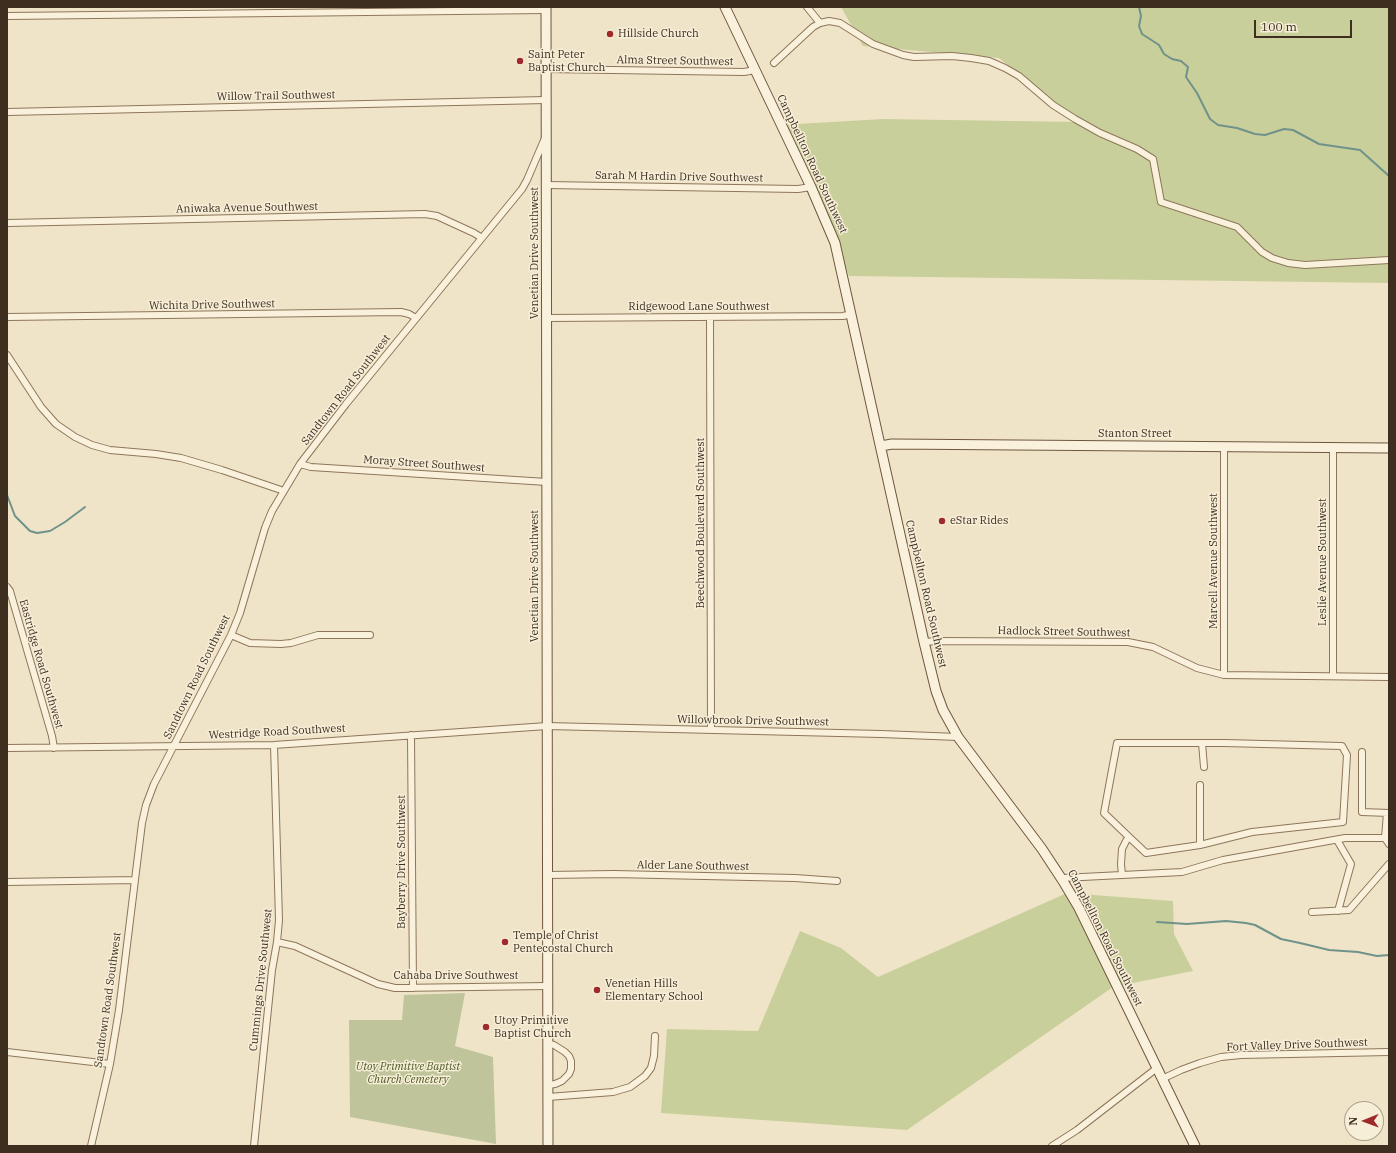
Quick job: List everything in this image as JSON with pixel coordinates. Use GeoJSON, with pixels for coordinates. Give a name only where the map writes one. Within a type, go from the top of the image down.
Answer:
{"type":"FeatureCollection","features":[{"type":"Feature","properties":{"kind":"street"},"geometry":{"type":"LineString","coordinates":[[119,7],[119,15]]}},
{"type":"Feature","properties":{"kind":"street","name":"Campbellton Road Southwest"},"geometry":{"type":"LineString","coordinates":[[725,7],[811,187],[835,243],[924,642],[936,691],[943,710],[958,737],[1062,878],[1079,908],[1195,1146]]}},
{"type":"Feature","properties":{"kind":"street"},"geometry":{"type":"LineString","coordinates":[[807,7],[820,23]]}},
{"type":"Feature","properties":{"kind":"street"},"geometry":{"type":"LineString","coordinates":[[7,16],[546,9]]}},
{"type":"Feature","properties":{"kind":"street","name":"Venetian Drive Southwest"},"geometry":{"type":"LineString","coordinates":[[546,9],[548,1146]]}},
{"type":"Feature","properties":{"kind":"street"},"geometry":{"type":"LineString","coordinates":[[774,63],[813,27],[820,23],[829,21],[840,23],[873,44],[903,55],[914,57],[952,56],[989,61],[1019,76],[1053,105],[1075,120],[1100,133],[1140,150],[1153,159],[1161,202],[1237,227],[1262,252],[1272,258],[1288,263],[1305,265],[1389,260]]}},
{"type":"Feature","properties":{"kind":"street","name":"Alma Street Southwest"},"geometry":{"type":"LineString","coordinates":[[546,70],[744,72],[756,70]]}},
{"type":"Feature","properties":{"kind":"street","name":"Willow Trail Southwest"},"geometry":{"type":"LineString","coordinates":[[7,112],[546,100]]}},
{"type":"Feature","properties":{"kind":"street","name":"Sandtown Road Southwest"},"geometry":{"type":"LineString","coordinates":[[91,1146],[110,1064],[119,1010],[142,823],[146,804],[173,746],[231,635],[240,613],[265,528],[272,511],[300,464],[346,404],[522,189],[546,134]]}},
{"type":"Feature","properties":{"kind":"street","name":"Sarah M Hardin Drive Southwest"},"geometry":{"type":"LineString","coordinates":[[546,185],[798,189],[811,187]]}},
{"type":"Feature","properties":{"kind":"street","name":"Aniwaka Avenue Southwest"},"geometry":{"type":"LineString","coordinates":[[7,223],[425,214],[437,216],[482,238]]}},
{"type":"Feature","properties":{"kind":"street","name":"Wichita Drive Southwest"},"geometry":{"type":"LineString","coordinates":[[7,317],[401,312],[410,314],[416,318]]}},
{"type":"Feature","properties":{"kind":"street","name":"Ridgewood Lane Southwest"},"geometry":{"type":"LineString","coordinates":[[547,318],[843,316],[852,314]]}},
{"type":"Feature","properties":{"kind":"street","name":"Beechwood Boulevard Southwest"},"geometry":{"type":"LineString","coordinates":[[710,317],[711,730]]}},
{"type":"Feature","properties":{"kind":"street"},"geometry":{"type":"LineString","coordinates":[[7,355],[41,407],[56,424],[75,437],[92,445],[110,450],[181,458],[284,491]]}},
{"type":"Feature","properties":{"kind":"street","name":"Stanton Street"},"geometry":{"type":"LineString","coordinates":[[881,446],[892,444],[1389,448]]}},
{"type":"Feature","properties":{"kind":"street","name":"Marcell Avenue Southwest"},"geometry":{"type":"LineString","coordinates":[[1224,447],[1224,675]]}},
{"type":"Feature","properties":{"kind":"street","name":"Leslie Avenue Southwest"},"geometry":{"type":"LineString","coordinates":[[1333,448],[1333,676]]}},
{"type":"Feature","properties":{"kind":"street","name":"Moray Street Southwest"},"geometry":{"type":"LineString","coordinates":[[300,464],[311,467],[547,482]]}},
{"type":"Feature","properties":{"kind":"street","name":"Eastridge Road Southwest"},"geometry":{"type":"LineString","coordinates":[[7,587],[10,592],[52,736],[54,748]]}},
{"type":"Feature","properties":{"kind":"street"},"geometry":{"type":"LineString","coordinates":[[231,635],[250,643],[281,644],[291,643],[318,635],[370,635]]}},
{"type":"Feature","properties":{"kind":"street","name":"Hadlock Street Southwest"},"geometry":{"type":"LineString","coordinates":[[924,642],[1128,642],[1153,647],[1197,668],[1224,675],[1389,677]]}},
{"type":"Feature","properties":{"kind":"street","name":"Willowbrook Drive Southwest"},"geometry":{"type":"LineString","coordinates":[[547,726],[958,737]]}},
{"type":"Feature","properties":{"kind":"street","name":"Westridge Road Southwest"},"geometry":{"type":"LineString","coordinates":[[7,748],[274,744],[547,726]]}},
{"type":"Feature","properties":{"kind":"street","name":"Bayberry Drive Southwest"},"geometry":{"type":"LineString","coordinates":[[411,735],[413,988]]}},
{"type":"Feature","properties":{"kind":"street"},"geometry":{"type":"LineString","coordinates":[[1117,743],[1202,743],[1342,746],[1347,755],[1343,822],[1252,832],[1200,845],[1146,853],[1104,813],[1117,743]]}},
{"type":"Feature","properties":{"kind":"street"},"geometry":{"type":"LineString","coordinates":[[1202,743],[1204,767]]}},
{"type":"Feature","properties":{"kind":"street","name":"Cummings Drive Southwest"},"geometry":{"type":"LineString","coordinates":[[254,1146],[272,970],[279,920],[274,744]]}},
{"type":"Feature","properties":{"kind":"street"},"geometry":{"type":"LineString","coordinates":[[1062,878],[1182,872],[1224,860],[1345,838],[1387,841],[1388,813],[1362,812],[1362,752]]}},
{"type":"Feature","properties":{"kind":"street"},"geometry":{"type":"LineString","coordinates":[[1200,785],[1200,845]]}},
{"type":"Feature","properties":{"kind":"street"},"geometry":{"type":"LineString","coordinates":[[1122,875],[1122,849],[1129,837]]}},
{"type":"Feature","properties":{"kind":"street"},"geometry":{"type":"LineString","coordinates":[[1337,840],[1351,864],[1338,911]]}},
{"type":"Feature","properties":{"kind":"street"},"geometry":{"type":"LineString","coordinates":[[1312,912],[1349,910],[1389,864]]}},
{"type":"Feature","properties":{"kind":"street","name":"Alder Lane Southwest"},"geometry":{"type":"LineString","coordinates":[[548,875],[669,875],[795,878],[838,881]]}},
{"type":"Feature","properties":{"kind":"street"},"geometry":{"type":"LineString","coordinates":[[7,882],[135,880]]}},
{"type":"Feature","properties":{"kind":"street","name":"Cahaba Drive Southwest"},"geometry":{"type":"LineString","coordinates":[[277,942],[295,946],[378,984],[395,988],[548,986]]}},
{"type":"Feature","properties":{"kind":"street"},"geometry":{"type":"LineString","coordinates":[[548,1097],[613,1092],[630,1087],[645,1076],[651,1068],[654,1056],[654,1036]]}},
{"type":"Feature","properties":{"kind":"street"},"geometry":{"type":"LineString","coordinates":[[548,1044],[554,1045],[569,1056],[571,1069],[569,1074],[562,1081],[548,1085]]}},
{"type":"Feature","properties":{"kind":"street"},"geometry":{"type":"LineString","coordinates":[[7,1052],[110,1064]]}},
{"type":"Feature","properties":{"kind":"street","name":"Fort Valley Drive Southwest"},"geometry":{"type":"LineString","coordinates":[[1162,1079],[1200,1062],[1241,1055],[1389,1052]]}},
{"type":"Feature","properties":{"kind":"street"},"geometry":{"type":"LineString","coordinates":[[1052,1146],[1077,1130],[1157,1068]]}},
{"type":"Feature","properties":{"kind":"green space"},"geometry":{"type":"Polygon","coordinates":[[[841,7],[1389,7],[1389,283],[849,276],[831,228],[780,125],[883,119],[1080,122],[999,58],[863,46],[841,7]]]}},
{"type":"Feature","properties":{"kind":"green space"},"geometry":{"type":"Polygon","coordinates":[[[1067,893],[1173,901],[1174,934],[1193,971],[1113,987],[907,1130],[661,1113],[667,1029],[758,1031],[800,931],[841,948],[878,977],[1067,893]]]}},
{"type":"Feature","properties":{"kind":"green space","name":"Utoy Primitive Baptist Church Cemetery"},"geometry":{"type":"Polygon","coordinates":[[[465,993],[455,1046],[493,1057],[496,1144],[350,1117],[349,1020],[402,1020],[404,995],[465,993]]]}},
{"type":"Feature","properties":{"kind":"waterway"},"geometry":{"type":"LineString","coordinates":[[1139,7],[1141,16],[1139,26],[1142,34],[1159,45],[1164,54],[1172,59],[1181,61],[1188,67],[1186,77],[1197,93],[1210,119],[1218,125],[1265,135],[1284,129],[1293,130],[1319,144],[1360,150],[1389,176]]}},
{"type":"Feature","properties":{"kind":"waterway"},"geometry":{"type":"LineString","coordinates":[[7,495],[15,516],[30,531],[37,533],[50,531],[85,507]]}},
{"type":"Feature","properties":{"kind":"waterway"},"geometry":{"type":"LineString","coordinates":[[1157,922],[1187,924],[1226,921],[1246,923],[1255,925],[1281,939],[1329,950],[1358,952],[1377,956],[1389,955]]}},
{"type":"Feature","properties":{"kind":"place","name":"Hillside Church"},"geometry":{"type":"Point","coordinates":[610,34]}},
{"type":"Feature","properties":{"kind":"place","name":"Saint Peter Baptist Church"},"geometry":{"type":"Point","coordinates":[520,61]}},
{"type":"Feature","properties":{"kind":"place","name":"eStar Rides"},"geometry":{"type":"Point","coordinates":[942,521]}},
{"type":"Feature","properties":{"kind":"place","name":"Temple of Christ Pentecostal Church"},"geometry":{"type":"Point","coordinates":[505,942]}},
{"type":"Feature","properties":{"kind":"place","name":"Venetian Hills Elementary School"},"geometry":{"type":"Point","coordinates":[597,990]}},
{"type":"Feature","properties":{"kind":"place","name":"Utoy Primitive Baptist Church"},"geometry":{"type":"Point","coordinates":[486,1027]}}]}
